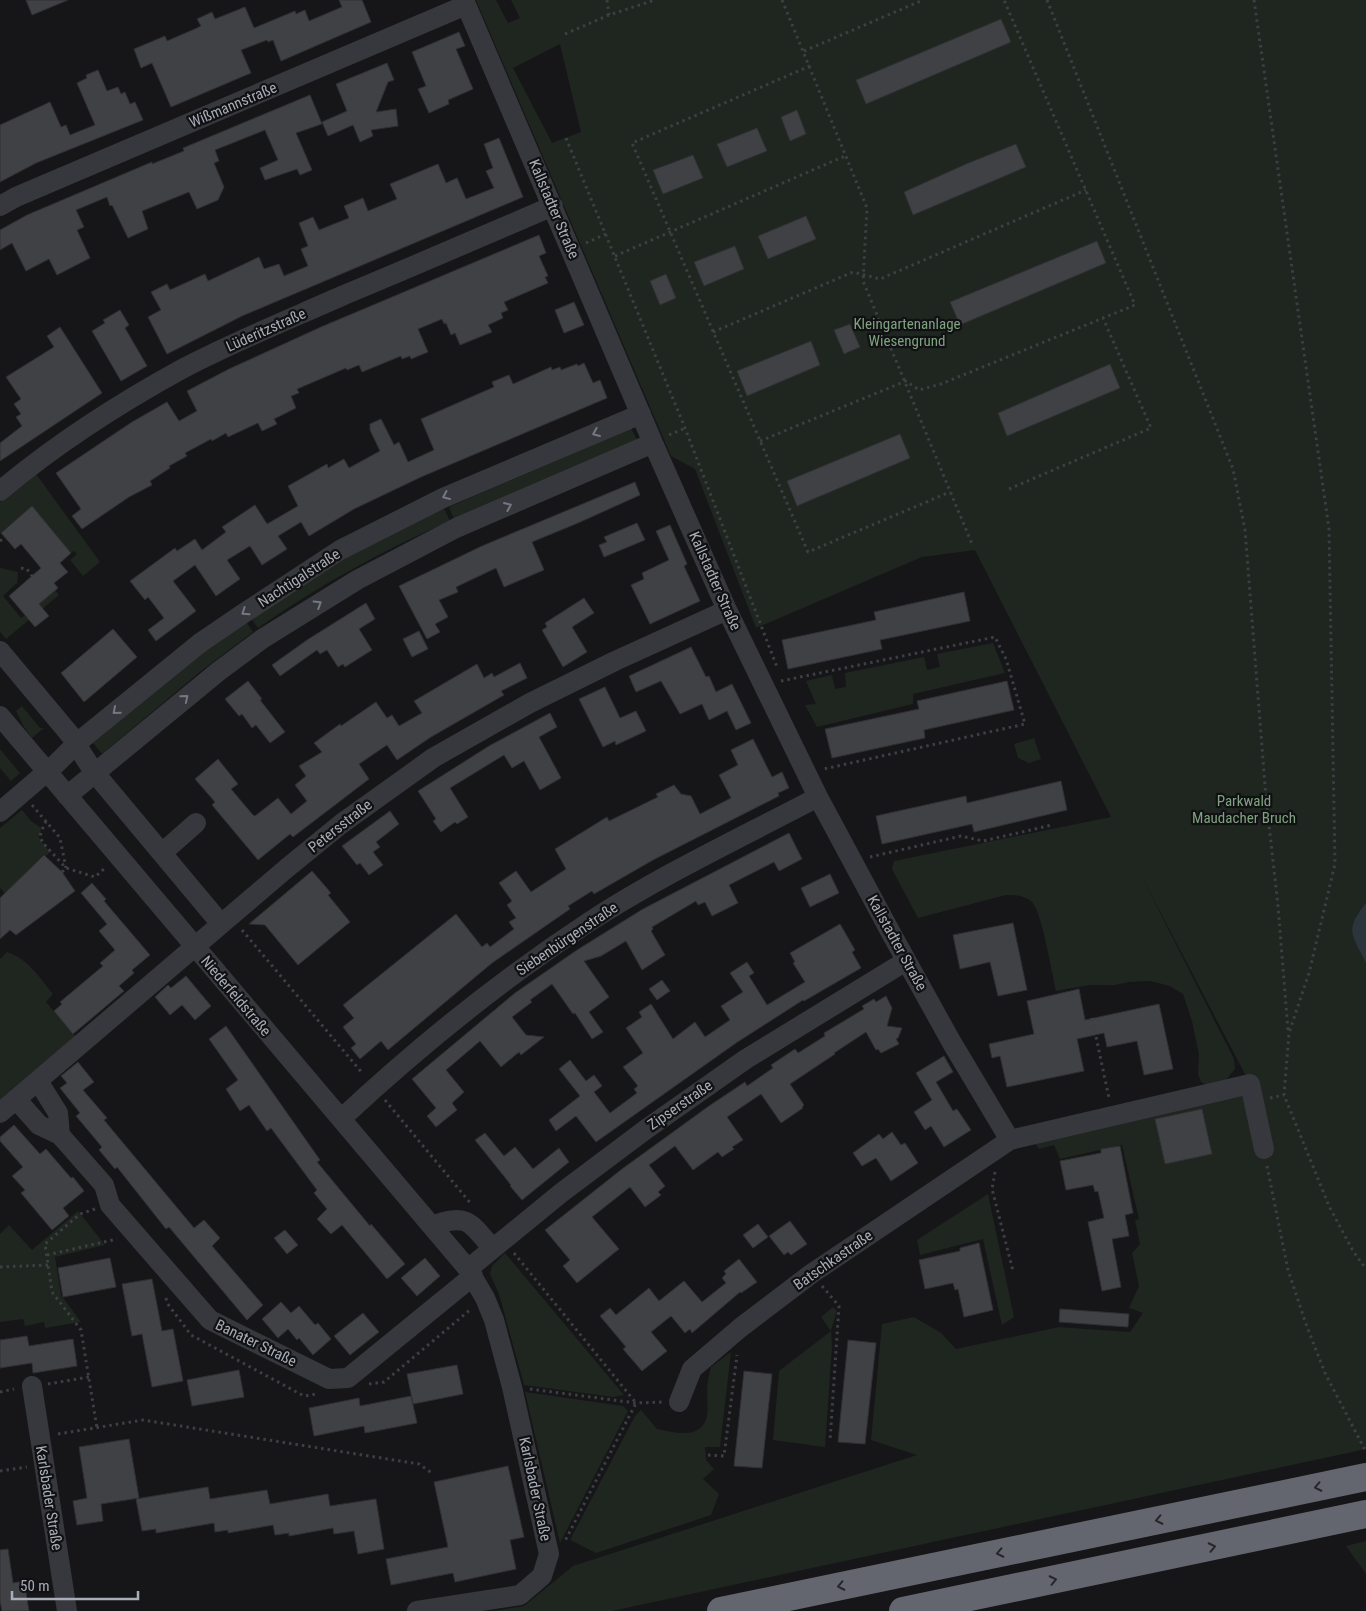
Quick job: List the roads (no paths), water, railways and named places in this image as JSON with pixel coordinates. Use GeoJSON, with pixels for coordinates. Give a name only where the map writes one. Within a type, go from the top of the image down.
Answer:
{"type":"FeatureCollection","features":[{"type":"Feature","properties":{"kind":"highway"},"geometry":{"type":"LineString","coordinates":[[721,1611],[1366,1477]]}},
{"type":"Feature","properties":{"kind":"highway"},"geometry":{"type":"LineString","coordinates":[[903,1611],[1366,1514]]}},
{"type":"Feature","properties":{"kind":"street","name":"Wißmannstraße"},"geometry":{"type":"LineString","coordinates":[[0,206],[26,193],[465,3]]}},
{"type":"Feature","properties":{"kind":"street","name":"Kallstadter Straße"},"geometry":{"type":"LineString","coordinates":[[465,3],[653,443],[727,610],[773,683],[806,773],[818,798],[1005,1143]]}},
{"type":"Feature","properties":{"kind":"street","name":"Lüderitzstraße"},"geometry":{"type":"LineString","coordinates":[[0,490],[98,419],[198,361],[283,322],[553,206]]}},
{"type":"Feature","properties":{"kind":"street","name":"Nachtigalstraße"},"geometry":{"type":"LineString","coordinates":[[0,812],[77,743],[200,643],[340,550],[443,498],[641,414]]}},
{"type":"Feature","properties":{"kind":"street","name":"Nachtigalstraße"},"geometry":{"type":"LineString","coordinates":[[66,796],[219,670],[262,639],[356,580],[456,528],[653,443]]}},
{"type":"Feature","properties":{"kind":"street","name":"Petersstraße"},"geometry":{"type":"LineString","coordinates":[[0,1113],[194,946],[341,824],[433,758],[530,703],[615,661],[727,610]]}},
{"type":"Feature","properties":{"kind":"street"},"geometry":{"type":"LineString","coordinates":[[0,652],[77,743],[94,772],[162,853],[226,920]]}},
{"type":"Feature","properties":{"kind":"street","name":"Niederfeldstraße"},"geometry":{"type":"LineString","coordinates":[[0,716],[470,1272]]}},
{"type":"Feature","properties":{"kind":"street","name":"Siebenbürgenstraße"},"geometry":{"type":"LineString","coordinates":[[341,1119],[374,1088],[502,983],[590,921],[670,874],[818,798]]}},
{"type":"Feature","properties":{"kind":"street"},"geometry":{"type":"LineString","coordinates":[[162,853],[196,823]]}},
{"type":"Feature","properties":{"kind":"street","name":"Zipserstraße"},"geometry":{"type":"LineString","coordinates":[[470,1272],[497,1244],[561,1193],[646,1130],[746,1060],[906,961]]}},
{"type":"Feature","properties":{"kind":"street"},"geometry":{"type":"LineString","coordinates":[[38,1080],[58,1113],[60,1135]]}},
{"type":"Feature","properties":{"kind":"street"},"geometry":{"type":"LineString","coordinates":[[1005,1143],[1250,1084],[1264,1149]]}},
{"type":"Feature","properties":{"kind":"street","name":"Banater Straße"},"geometry":{"type":"LineString","coordinates":[[16,1099],[39,1125],[60,1135],[104,1185],[110,1205],[210,1320],[329,1379],[348,1378],[470,1272]]}},
{"type":"Feature","properties":{"kind":"street","name":"Batschkastraße"},"geometry":{"type":"LineString","coordinates":[[678,1402],[692,1369],[740,1328],[811,1274],[1005,1143]]}},
{"type":"Feature","properties":{"kind":"street"},"geometry":{"type":"LineString","coordinates":[[432,1226],[449,1220],[465,1220],[497,1244]]}},
{"type":"Feature","properties":{"kind":"street","name":"Karlsbader Straße"},"geometry":{"type":"LineString","coordinates":[[417,1611],[520,1595],[542,1576],[549,1554],[512,1387],[494,1320],[485,1298],[470,1272]]}},
{"type":"Feature","properties":{"kind":"street","name":"Karlsbader Straße"},"geometry":{"type":"LineString","coordinates":[[32,1386],[67,1611]]}},
{"type":"Feature","properties":{"kind":"park label","name":"Kleingartenanlage Wiesengrund"},"geometry":{"type":"Point","coordinates":[907,332]}},
{"type":"Feature","properties":{"kind":"park label","name":"Parkwald Maudacher Bruch"},"geometry":{"type":"Point","coordinates":[1244,810]}}]}
